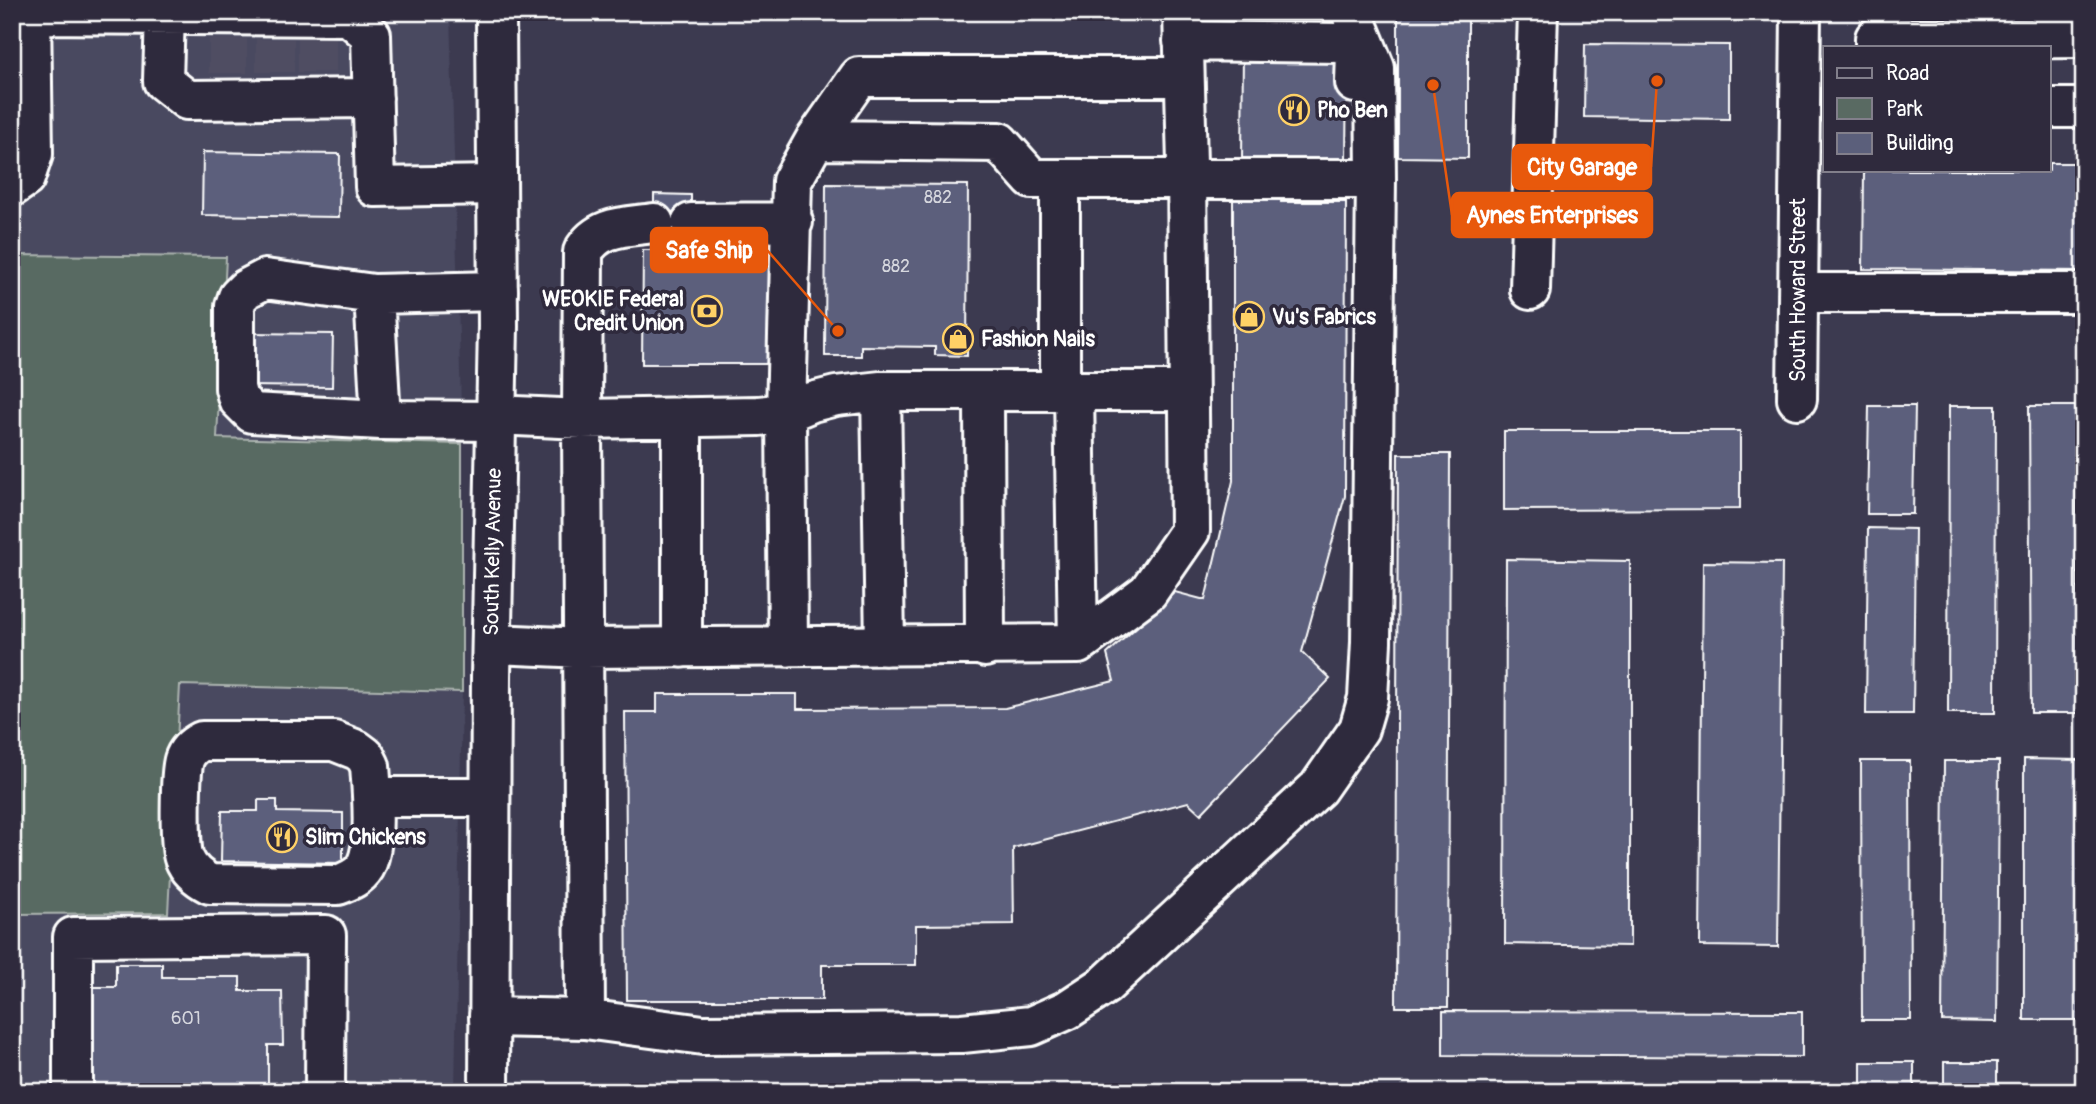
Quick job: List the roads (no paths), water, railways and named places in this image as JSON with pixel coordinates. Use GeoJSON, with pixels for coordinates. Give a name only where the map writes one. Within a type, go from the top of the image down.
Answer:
{"type":"FeatureCollection","features":[{"type":"Feature","properties":{"kind":"main road","name":"South Kelly Avenue"},"geometry":{"type":"LineString","coordinates":[[489,1092],[490,797],[498,291],[496,12]]}},
{"type":"Feature","properties":{"kind":"main road"},"geometry":{"type":"LineString","coordinates":[[489,1017],[585,1018],[703,1035],[962,1033],[1031,1026],[1067,1010],[1105,985],[1318,788],[1359,729],[1368,698],[1371,642],[1375,68],[1352,12]]}},
{"type":"Feature","properties":{"kind":"main road"},"geometry":{"type":"LineString","coordinates":[[1530,290],[1538,12]]}},
{"type":"Feature","properties":{"kind":"main road","name":"South Howard Street"},"geometry":{"type":"LineString","coordinates":[[1797,400],[1798,293],[1812,108],[1801,12]]}},
{"type":"Feature","properties":{"kind":"main road"},"geometry":{"type":"LineString","coordinates":[[12,187],[25,178],[33,154],[31,13],[165,14],[228,57],[317,56],[373,98]]}},
{"type":"Feature","properties":{"kind":"main road"},"geometry":{"type":"LineString","coordinates":[[165,14],[163,81],[187,100],[228,57],[317,56],[349,16],[371,35],[375,187],[497,185]]}},
{"type":"Feature","properties":{"kind":"main road"},"geometry":{"type":"LineString","coordinates":[[1875,46],[1875,38],[1979,26],[2084,38]]}},
{"type":"Feature","properties":{"kind":"main road"},"geometry":{"type":"LineString","coordinates":[[788,647],[786,413],[792,181],[815,140],[859,77],[1183,44],[1342,43],[1356,53],[1355,156],[1345,165],[1032,179],[999,142],[815,140]]}},
{"type":"Feature","properties":{"kind":"main road"},"geometry":{"type":"LineString","coordinates":[[492,644],[584,648],[1078,645],[1148,592],[1190,531],[1187,171],[1183,44]]}},
{"type":"Feature","properties":{"kind":"main road"},"geometry":{"type":"LineString","coordinates":[[2050,108],[2084,108]]}},
{"type":"Feature","properties":{"kind":"main road"},"geometry":{"type":"LineString","coordinates":[[1187,171],[1376,178]]}},
{"type":"Feature","properties":{"kind":"main road"},"geometry":{"type":"LineString","coordinates":[[1060,178],[1078,645]]}},
{"type":"Feature","properties":{"kind":"main road"},"geometry":{"type":"LineString","coordinates":[[691,223],[793,222]]}},
{"type":"Feature","properties":{"kind":"main road"},"geometry":{"type":"LineString","coordinates":[[585,1018],[583,252],[590,240],[605,230],[654,223]]}},
{"type":"Feature","properties":{"kind":"main road"},"geometry":{"type":"LineString","coordinates":[[498,291],[374,294],[265,279],[255,283],[238,297],[234,306],[238,399],[252,413],[381,420],[582,419],[759,416],[786,413],[836,396],[881,391],[1189,391]]}},
{"type":"Feature","properties":{"kind":"main road"},"geometry":{"type":"LineString","coordinates":[[1798,293],[2084,293]]}},
{"type":"Feature","properties":{"kind":"main road"},"geometry":{"type":"LineString","coordinates":[[374,294],[381,420]]}},
{"type":"Feature","properties":{"kind":"main road"},"geometry":{"type":"LineString","coordinates":[[881,391],[886,646]]}},
{"type":"Feature","properties":{"kind":"main road"},"geometry":{"type":"LineString","coordinates":[[984,391],[985,647]]}},
{"type":"Feature","properties":{"kind":"main road"},"geometry":{"type":"LineString","coordinates":[[682,417],[682,648]]}},
{"type":"Feature","properties":{"kind":"main road"},"geometry":{"type":"LineString","coordinates":[[202,741],[334,741],[346,744],[365,756],[370,766],[372,797],[371,851],[365,868],[355,878],[338,886],[210,884],[193,873],[183,856],[183,762],[187,753],[202,741]]}},
{"type":"Feature","properties":{"kind":"main road"},"geometry":{"type":"LineString","coordinates":[[372,797],[490,797]]}},
{"type":"Feature","properties":{"kind":"main road"},"geometry":{"type":"LineString","coordinates":[[73,1092],[73,937],[326,935],[325,1092]]}},
{"type":"Feature","properties":{"kind":"tunnel"},"geometry":{"type":"LineString","coordinates":[[317,38],[317,72]]}},
{"type":"Feature","properties":{"kind":"tunnel"},"geometry":{"type":"LineString","coordinates":[[228,39],[228,73]]}},
{"type":"Feature","properties":{"kind":"tunnel"},"geometry":{"type":"LineString","coordinates":[[275,39],[275,72]]}},
{"type":"Feature","properties":{"kind":"place","name":"City Garage"},"geometry":{"type":"Point","coordinates":[1657,81]}},
{"type":"Feature","properties":{"kind":"place","name":"Aynes Enterprises"},"geometry":{"type":"Point","coordinates":[1433,85]}},
{"type":"Feature","properties":{"kind":"place","name":"Pho Ben"},"geometry":{"type":"Point","coordinates":[1294,110]}},
{"type":"Feature","properties":{"kind":"place","name":"WEOKIE Federal Credit Union"},"geometry":{"type":"Point","coordinates":[707,311]}},
{"type":"Feature","properties":{"kind":"place","name":"Vu's Fabrics"},"geometry":{"type":"Point","coordinates":[1249,317]}},
{"type":"Feature","properties":{"kind":"place","name":"Safe Ship"},"geometry":{"type":"Point","coordinates":[838,331]}},
{"type":"Feature","properties":{"kind":"place","name":"Fashion Nails"},"geometry":{"type":"Point","coordinates":[958,339]}},
{"type":"Feature","properties":{"kind":"place","name":"Slim Chickens"},"geometry":{"type":"Point","coordinates":[282,837]}}]}
